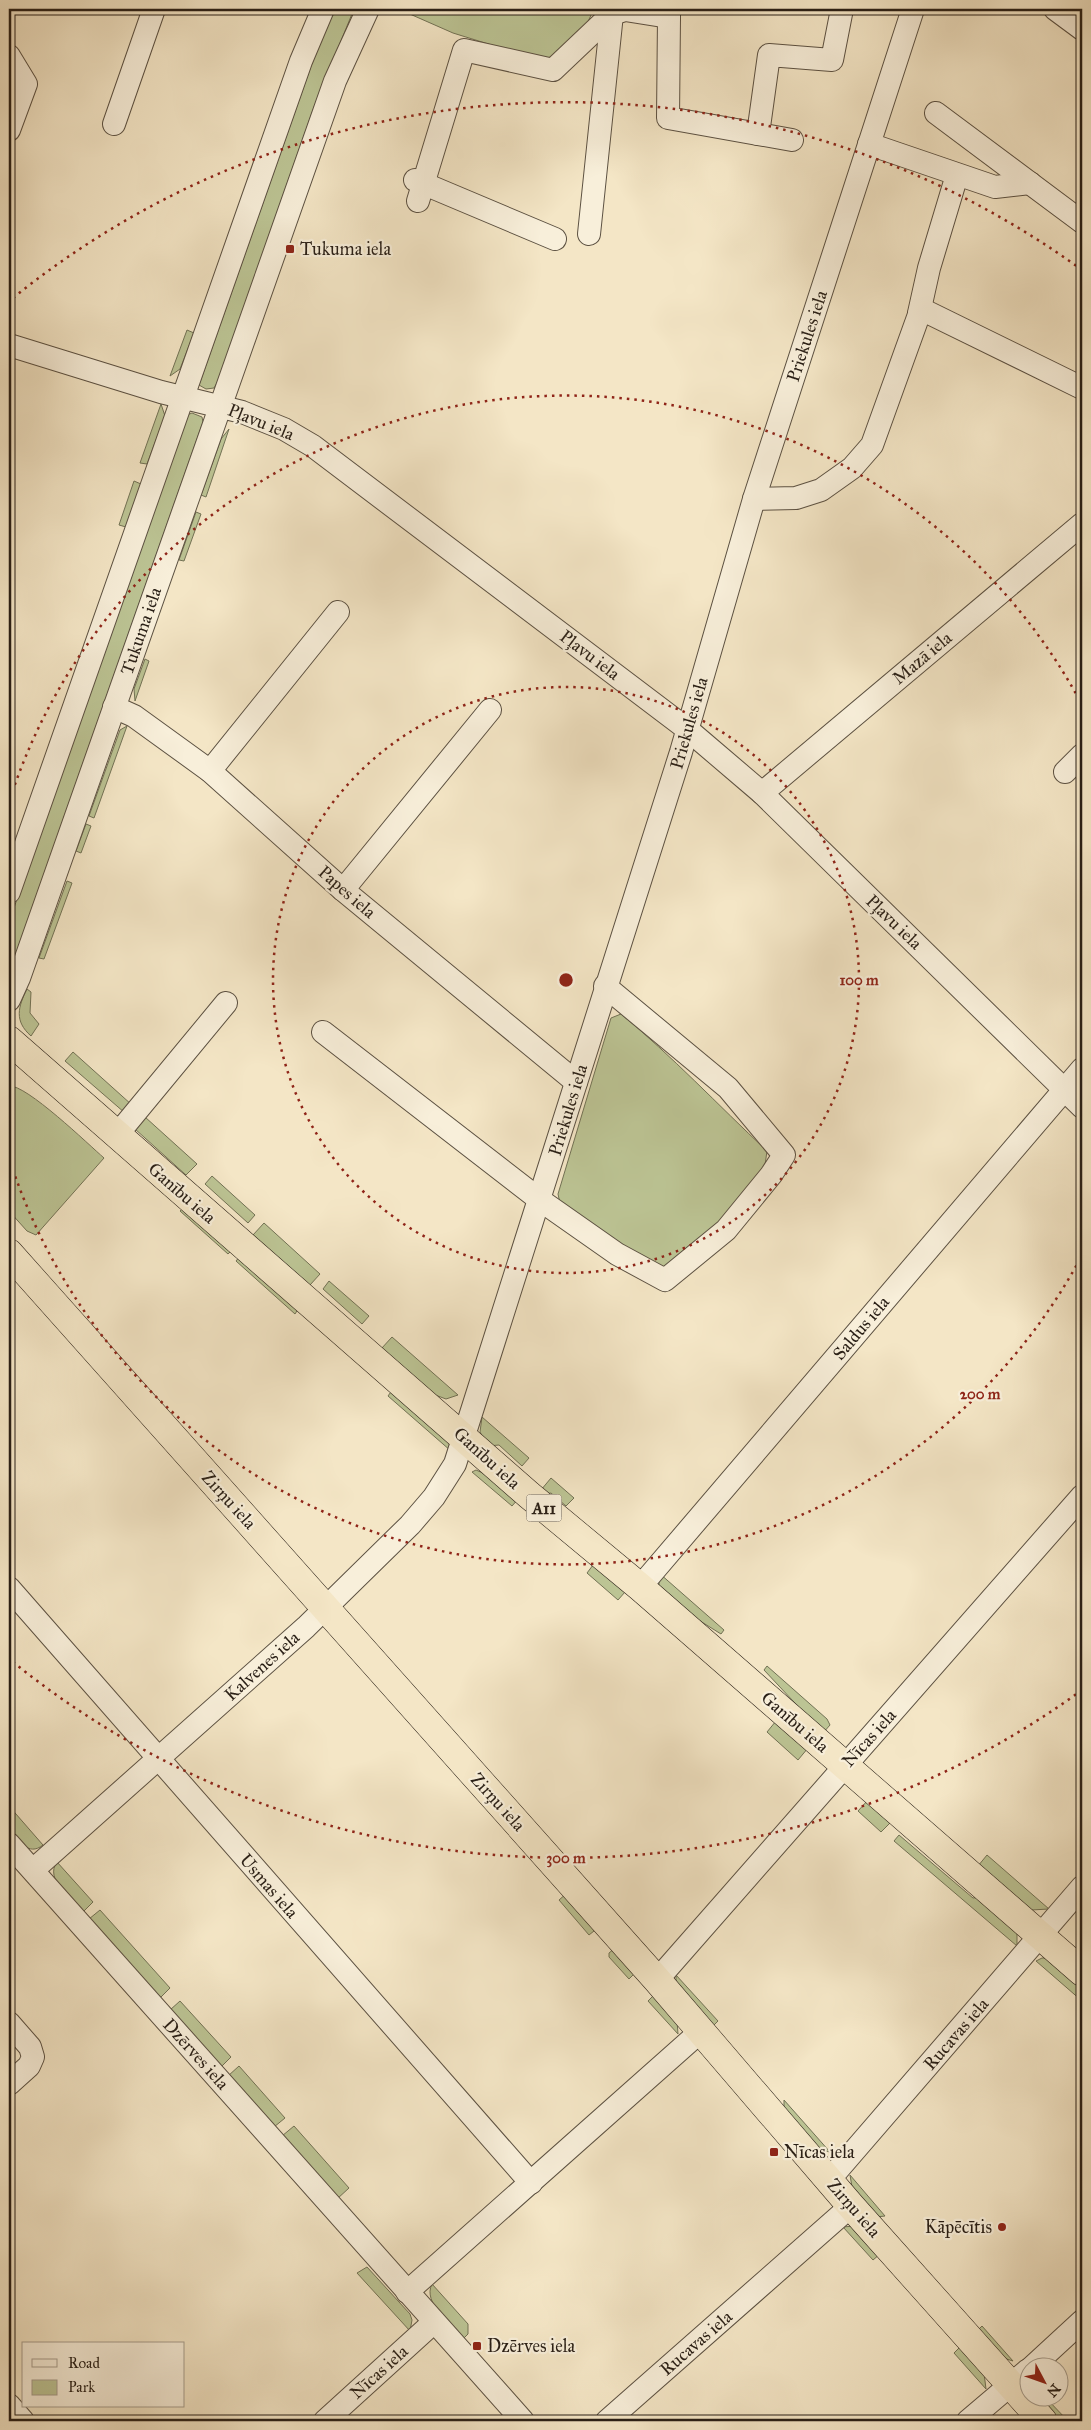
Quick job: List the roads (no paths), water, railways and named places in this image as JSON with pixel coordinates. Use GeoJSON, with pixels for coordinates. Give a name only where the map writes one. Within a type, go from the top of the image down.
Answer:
{"type":"FeatureCollection","features":[{"type":"Feature","properties":{"kind":"highway","name":"Ganību iela"},"geometry":{"type":"LineString","coordinates":[[9,1040],[116,1136],[529,1495],[640,1587],[1082,1972]]}},
{"type":"Feature","properties":{"kind":"highway","name":"Zirņu iela"},"geometry":{"type":"LineString","coordinates":[[9,1253],[657,1980],[851,2206],[1018,2369]]}},
{"type":"Feature","properties":{"kind":"highway","name":"Zirņu iela"},"geometry":{"type":"LineString","coordinates":[[1037,2408],[1043,2421]]}},
{"type":"Feature","properties":{"kind":"street"},"geometry":{"type":"LineString","coordinates":[[114,124],[154,9]]}},
{"type":"Feature","properties":{"kind":"street"},"geometry":{"type":"LineString","coordinates":[[9,892],[181,396],[300,61],[323,9]]}},
{"type":"Feature","properties":{"kind":"street","name":"Tukuma iela"},"geometry":{"type":"LineString","coordinates":[[9,1000],[19,978],[335,81],[368,9]]}},
{"type":"Feature","properties":{"kind":"street"},"geometry":{"type":"LineString","coordinates":[[758,134],[769,54],[832,60],[842,9]]}},
{"type":"Feature","properties":{"kind":"street","name":"Priekules iela"},"geometry":{"type":"LineString","coordinates":[[465,1438],[687,729],[754,499],[913,9]]}},
{"type":"Feature","properties":{"kind":"street"},"geometry":{"type":"LineString","coordinates":[[1056,9],[1082,29]]}},
{"type":"Feature","properties":{"kind":"street"},"geometry":{"type":"LineString","coordinates":[[555,239],[419,188],[464,50],[553,70],[612,14],[625,10],[669,13],[668,118],[792,140]]}},
{"type":"Feature","properties":{"kind":"street"},"geometry":{"type":"LineString","coordinates":[[589,234],[612,14]]}},
{"type":"Feature","properties":{"kind":"street"},"geometry":{"type":"LineString","coordinates":[[9,56],[26,84],[9,130]]}},
{"type":"Feature","properties":{"kind":"street"},"geometry":{"type":"LineString","coordinates":[[936,113],[1082,222]]}},
{"type":"Feature","properties":{"kind":"street"},"geometry":{"type":"LineString","coordinates":[[869,144],[995,187],[1030,183]]}},
{"type":"Feature","properties":{"kind":"street"},"geometry":{"type":"LineString","coordinates":[[754,499],[796,498],[821,490],[852,468],[872,445],[919,313],[929,268],[957,175]]}},
{"type":"Feature","properties":{"kind":"street"},"geometry":{"type":"LineString","coordinates":[[919,313],[921,308],[1082,388]]}},
{"type":"Feature","properties":{"kind":"street","name":"Pļavu iela"},"geometry":{"type":"LineString","coordinates":[[9,345],[221,406],[284,429],[313,446],[687,729],[762,793],[1082,1107]]}},
{"type":"Feature","properties":{"kind":"street","name":"Mazā iela"},"geometry":{"type":"LineString","coordinates":[[762,793],[1082,524]]}},
{"type":"Feature","properties":{"kind":"street"},"geometry":{"type":"LineString","coordinates":[[210,771],[338,612]]}},
{"type":"Feature","properties":{"kind":"street","name":"Papes iela"},"geometry":{"type":"LineString","coordinates":[[114,707],[134,716],[210,771],[343,890],[576,1082]]}},
{"type":"Feature","properties":{"kind":"street"},"geometry":{"type":"LineString","coordinates":[[343,890],[490,710]]}},
{"type":"Feature","properties":{"kind":"street"},"geometry":{"type":"LineString","coordinates":[[1065,772],[1082,755]]}},
{"type":"Feature","properties":{"kind":"street"},"geometry":{"type":"LineString","coordinates":[[323,1032],[540,1200],[617,1254],[665,1280],[726,1230],[771,1175],[784,1155],[728,1088],[605,986]]}},
{"type":"Feature","properties":{"kind":"street"},"geometry":{"type":"LineString","coordinates":[[116,1136],[226,1003]]}},
{"type":"Feature","properties":{"kind":"street","name":"Saldus iela"},"geometry":{"type":"LineString","coordinates":[[640,1587],[1082,1069]]}},
{"type":"Feature","properties":{"kind":"street","name":"Kalvenes iela"},"geometry":{"type":"LineString","coordinates":[[33,1870],[326,1607],[410,1525],[434,1497],[455,1464],[465,1438]]}},
{"type":"Feature","properties":{"kind":"street","name":"Nīcas iela"},"geometry":{"type":"LineString","coordinates":[[657,1980],[1082,1496]]}},
{"type":"Feature","properties":{"kind":"street","name":"Usmas iela"},"geometry":{"type":"LineString","coordinates":[[9,1588],[531,2183]]}},
{"type":"Feature","properties":{"kind":"street","name":"Dzērves iela"},"geometry":{"type":"LineString","coordinates":[[9,1844],[523,2421]]}},
{"type":"Feature","properties":{"kind":"street","name":"Rucavas iela"},"geometry":{"type":"LineString","coordinates":[[829,2180],[1082,1887]]}},
{"type":"Feature","properties":{"kind":"street"},"geometry":{"type":"LineString","coordinates":[[9,2023],[30,2047],[33,2057],[29,2066],[9,2084]]}},
{"type":"Feature","properties":{"kind":"street"},"geometry":{"type":"LineString","coordinates":[[407,2292],[701,2032]]}},
{"type":"Feature","properties":{"kind":"street","name":"Rucavas iela"},"geometry":{"type":"LineString","coordinates":[[607,2421],[851,2206]]}},
{"type":"Feature","properties":{"kind":"street"},"geometry":{"type":"LineString","coordinates":[[1041,2358],[1082,2321]]}},
{"type":"Feature","properties":{"kind":"street","name":"Nīcas iela"},"geometry":{"type":"LineString","coordinates":[[325,2421],[434,2322]]}},
{"type":"Feature","properties":{"kind":"street"},"geometry":{"type":"LineString","coordinates":[[968,2421],[1018,2378]]}},
{"type":"Feature","properties":{"kind":"street"},"geometry":{"type":"LineString","coordinates":[[9,2405],[23,2421]]}},
{"type":"Feature","properties":{"kind":"place","name":"Tukuma iela"},"geometry":{"type":"Point","coordinates":[290,249]}},
{"type":"Feature","properties":{"kind":"place","name":"Nīcas iela"},"geometry":{"type":"Point","coordinates":[774,2152]}},
{"type":"Feature","properties":{"kind":"place","name":"Kāpēcītis"},"geometry":{"type":"Point","coordinates":[1002,2227]}},
{"type":"Feature","properties":{"kind":"place","name":"Dzērves iela"},"geometry":{"type":"Point","coordinates":[477,2346]}}]}
